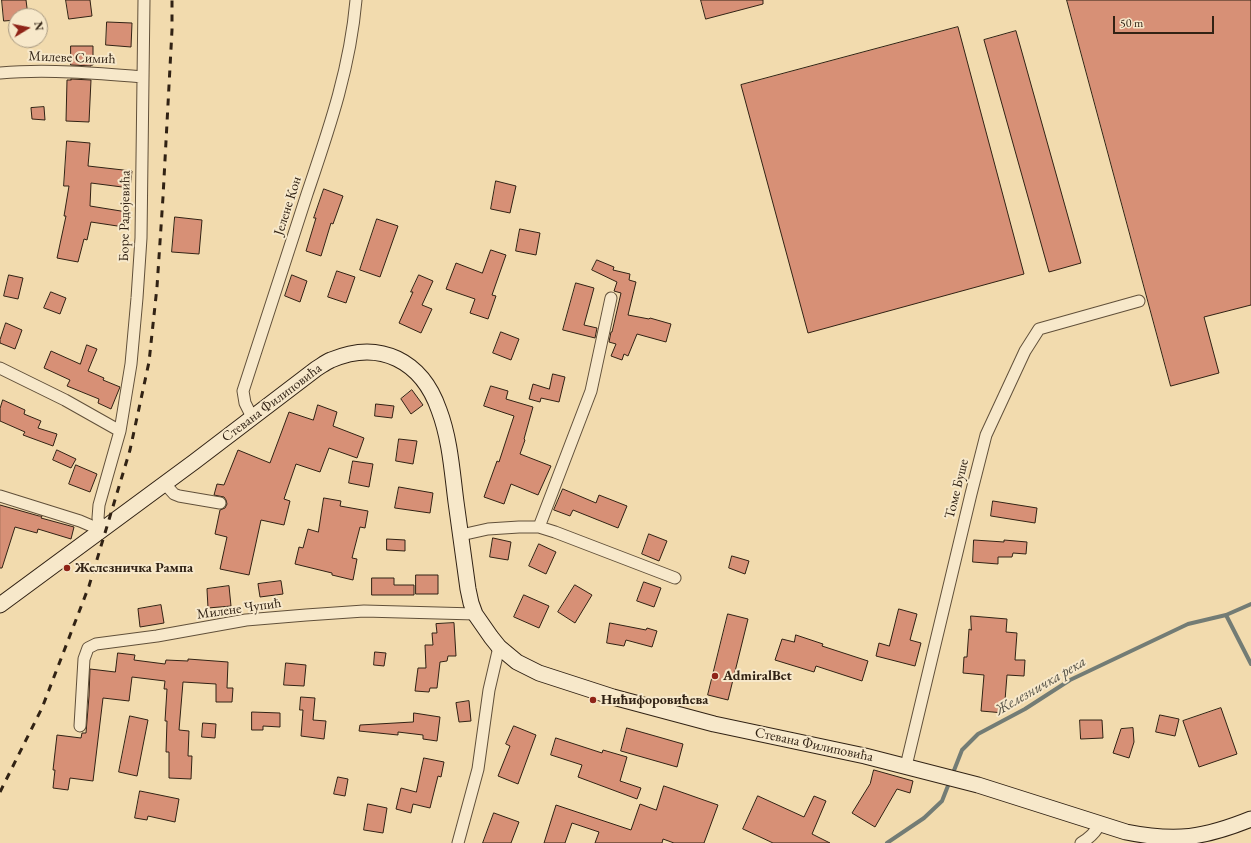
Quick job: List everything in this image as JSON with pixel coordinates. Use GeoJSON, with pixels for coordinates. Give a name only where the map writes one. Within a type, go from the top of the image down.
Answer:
{"type":"FeatureCollection","features":[{"type":"Feature","properties":{"kind":"main road","name":"Стевана Филиповића"},"geometry":{"type":"LineString","coordinates":[[0,605],[165,484],[316,369],[331,360],[350,354],[368,351],[387,354],[402,361],[418,373],[433,395],[439,409],[448,441],[471,603],[475,614],[483,627],[500,647],[517,662],[539,673],[613,697],[714,724],[906,766],[978,785],[1100,824],[1147,837],[1177,838],[1207,834],[1223,830],[1251,819]]}},
{"type":"Feature","properties":{"kind":"street","name":"Боре Радојевића"},"geometry":{"type":"LineString","coordinates":[[101,530],[98,518],[99,504],[120,431],[131,364],[138,283],[141,238],[144,0]]}},
{"type":"Feature","properties":{"kind":"street","name":"Јелене Кон"},"geometry":{"type":"LineString","coordinates":[[252,417],[245,403],[243,391],[334,113],[347,65],[356,0]]}},
{"type":"Feature","properties":{"kind":"street","name":"Милеве Симић"},"geometry":{"type":"LineString","coordinates":[[0,73],[78,72],[143,76]]}},
{"type":"Feature","properties":{"kind":"street"},"geometry":{"type":"LineString","coordinates":[[539,527],[591,391],[611,298]]}},
{"type":"Feature","properties":{"kind":"street","name":"Томе Буше"},"geometry":{"type":"LineString","coordinates":[[906,766],[986,434],[1025,351],[1039,329],[1139,301]]}},
{"type":"Feature","properties":{"kind":"street"},"geometry":{"type":"LineString","coordinates":[[0,368],[65,400],[120,431]]}},
{"type":"Feature","properties":{"kind":"street"},"geometry":{"type":"LineString","coordinates":[[165,484],[174,494],[179,496],[220,503]]}},
{"type":"Feature","properties":{"kind":"street"},"geometry":{"type":"LineString","coordinates":[[0,496],[80,521],[101,530]]}},
{"type":"Feature","properties":{"kind":"street"},"geometry":{"type":"LineString","coordinates":[[461,535],[488,530],[539,527],[675,578]]}},
{"type":"Feature","properties":{"kind":"street","name":"Милене Чупић"},"geometry":{"type":"LineString","coordinates":[[80,726],[84,659],[88,648],[96,644],[158,636],[246,620],[306,615],[364,611],[475,614]]}},
{"type":"Feature","properties":{"kind":"street"},"geometry":{"type":"LineString","coordinates":[[458,843],[478,769],[489,690],[500,647]]}},
{"type":"Feature","properties":{"kind":"street"},"geometry":{"type":"LineString","coordinates":[[1081,843],[1097,831],[1100,824]]}},
{"type":"Feature","properties":{"kind":"building"},"geometry":{"type":"Polygon","coordinates":[[[2,0],[26,0],[27,8],[8,8],[8,21],[4,21],[2,0]]]}},
{"type":"Feature","properties":{"kind":"building"},"geometry":{"type":"Polygon","coordinates":[[[66,0],[90,0],[92,16],[69,19],[66,0]]]}},
{"type":"Feature","properties":{"kind":"building"},"geometry":{"type":"Polygon","coordinates":[[[701,0],[763,0],[763,4],[706,19],[701,0]]]}},
{"type":"Feature","properties":{"kind":"building"},"geometry":{"type":"Polygon","coordinates":[[[1067,0],[1251,0],[1251,305],[1204,317],[1219,373],[1171,386],[1067,0]]]}},
{"type":"Feature","properties":{"kind":"building"},"geometry":{"type":"Polygon","coordinates":[[[107,22],[132,23],[131,47],[106,45],[107,22]]]}},
{"type":"Feature","properties":{"kind":"building"},"geometry":{"type":"Polygon","coordinates":[[[958,27],[1024,274],[808,333],[741,85],[958,27]]]}},
{"type":"Feature","properties":{"kind":"building"},"geometry":{"type":"Polygon","coordinates":[[[1016,31],[1081,263],[1049,272],[984,40],[1016,31]]]}},
{"type":"Feature","properties":{"kind":"building"},"geometry":{"type":"Polygon","coordinates":[[[71,46],[93,46],[93,65],[71,65],[71,46]]]}},
{"type":"Feature","properties":{"kind":"building"},"geometry":{"type":"Polygon","coordinates":[[[67,80],[91,80],[89,122],[66,121],[67,80]]]}},
{"type":"Feature","properties":{"kind":"building"},"geometry":{"type":"Polygon","coordinates":[[[44,107],[45,120],[32,119],[31,108],[44,107]]]}},
{"type":"Feature","properties":{"kind":"building"},"geometry":{"type":"Polygon","coordinates":[[[67,141],[90,143],[88,166],[132,171],[130,188],[91,183],[90,206],[127,212],[124,227],[91,222],[87,240],[84,239],[78,262],[57,258],[66,216],[64,216],[69,186],[64,186],[67,141]]]}},
{"type":"Feature","properties":{"kind":"building"},"geometry":{"type":"Polygon","coordinates":[[[496,181],[516,186],[510,213],[491,209],[496,181]]]}},
{"type":"Feature","properties":{"kind":"building"},"geometry":{"type":"Polygon","coordinates":[[[324,189],[343,196],[333,224],[331,223],[321,256],[306,251],[316,218],[314,218],[324,189]]]}},
{"type":"Feature","properties":{"kind":"building"},"geometry":{"type":"Polygon","coordinates":[[[175,217],[202,220],[199,254],[172,252],[175,217]]]}},
{"type":"Feature","properties":{"kind":"building"},"geometry":{"type":"Polygon","coordinates":[[[377,219],[398,226],[380,277],[360,270],[377,219]]]}},
{"type":"Feature","properties":{"kind":"building"},"geometry":{"type":"Polygon","coordinates":[[[520,229],[540,233],[536,255],[516,251],[520,229]]]}},
{"type":"Feature","properties":{"kind":"building"},"geometry":{"type":"Polygon","coordinates":[[[491,250],[506,255],[492,295],[496,296],[488,319],[470,313],[475,299],[446,289],[456,263],[482,273],[491,250]]]}},
{"type":"Feature","properties":{"kind":"building"},"geometry":{"type":"Polygon","coordinates":[[[597,260],[614,267],[613,270],[630,274],[629,280],[636,282],[628,315],[650,318],[671,324],[666,342],[637,334],[628,356],[624,354],[622,360],[611,356],[616,344],[609,342],[621,293],[614,291],[617,282],[592,270],[597,260]]]}},
{"type":"Feature","properties":{"kind":"building"},"geometry":{"type":"Polygon","coordinates":[[[337,271],[355,277],[346,303],[328,297],[337,271]]]}},
{"type":"Feature","properties":{"kind":"building"},"geometry":{"type":"Polygon","coordinates":[[[9,275],[23,278],[18,299],[4,296],[9,275]]]}},
{"type":"Feature","properties":{"kind":"building"},"geometry":{"type":"Polygon","coordinates":[[[292,275],[307,281],[300,302],[285,296],[292,275]]]}},
{"type":"Feature","properties":{"kind":"building"},"geometry":{"type":"Polygon","coordinates":[[[419,275],[433,281],[422,305],[432,309],[421,333],[399,323],[419,275]]]}},
{"type":"Feature","properties":{"kind":"building"},"geometry":{"type":"Polygon","coordinates":[[[576,283],[594,288],[584,325],[597,328],[595,338],[563,330],[576,283]]]}},
{"type":"Feature","properties":{"kind":"building"},"geometry":{"type":"Polygon","coordinates":[[[51,292],[66,298],[60,314],[44,308],[51,292]]]}},
{"type":"Feature","properties":{"kind":"building"},"geometry":{"type":"Polygon","coordinates":[[[6,323],[22,330],[15,349],[0,343],[6,323]]]}},
{"type":"Feature","properties":{"kind":"building"},"geometry":{"type":"Polygon","coordinates":[[[501,332],[519,339],[511,360],[493,353],[501,332]]]}},
{"type":"Feature","properties":{"kind":"building"},"geometry":{"type":"Polygon","coordinates":[[[87,345],[97,349],[88,371],[104,378],[103,380],[120,387],[111,409],[98,403],[99,399],[67,386],[70,380],[44,368],[51,351],[80,364],[87,345]]]}},
{"type":"Feature","properties":{"kind":"building"},"geometry":{"type":"Polygon","coordinates":[[[553,374],[565,377],[559,402],[541,398],[540,402],[529,399],[533,384],[549,389],[553,374]]]}},
{"type":"Feature","properties":{"kind":"building"},"geometry":{"type":"Polygon","coordinates":[[[491,386],[508,391],[506,399],[533,407],[520,454],[551,466],[538,495],[511,484],[504,504],[484,497],[497,461],[499,462],[514,416],[484,406],[491,386]]]}},
{"type":"Feature","properties":{"kind":"building"},"geometry":{"type":"Polygon","coordinates":[[[412,390],[423,405],[411,414],[401,399],[412,390]]]}},
{"type":"Feature","properties":{"kind":"building"},"geometry":{"type":"Polygon","coordinates":[[[3,400],[25,410],[24,414],[41,421],[38,428],[57,434],[53,446],[23,435],[25,432],[0,421],[0,409],[3,400]]]}},
{"type":"Feature","properties":{"kind":"building"},"geometry":{"type":"Polygon","coordinates":[[[376,404],[394,406],[392,418],[375,416],[376,404]]]}},
{"type":"Feature","properties":{"kind":"building"},"geometry":{"type":"Polygon","coordinates":[[[318,405],[337,412],[333,426],[364,438],[357,458],[329,448],[320,472],[296,464],[284,499],[290,501],[284,525],[261,520],[249,575],[220,569],[227,537],[215,534],[220,510],[225,508],[227,504],[224,497],[214,495],[217,484],[224,485],[238,450],[270,463],[289,412],[313,420],[318,405]]]}},
{"type":"Feature","properties":{"kind":"building"},"geometry":{"type":"Polygon","coordinates":[[[399,439],[417,441],[413,464],[396,461],[399,439]]]}},
{"type":"Feature","properties":{"kind":"building"},"geometry":{"type":"Polygon","coordinates":[[[57,450],[76,459],[71,468],[53,460],[57,450]]]}},
{"type":"Feature","properties":{"kind":"building"},"geometry":{"type":"Polygon","coordinates":[[[353,461],[373,464],[369,487],[349,483],[353,461]]]}},
{"type":"Feature","properties":{"kind":"building"},"geometry":{"type":"Polygon","coordinates":[[[76,465],[97,474],[90,492],[69,484],[76,465]]]}},
{"type":"Feature","properties":{"kind":"building"},"geometry":{"type":"Polygon","coordinates":[[[399,487],[433,493],[430,513],[395,508],[399,487]]]}},
{"type":"Feature","properties":{"kind":"building"},"geometry":{"type":"Polygon","coordinates":[[[563,489],[596,503],[599,495],[627,506],[618,528],[573,510],[570,516],[554,510],[563,489]]]}},
{"type":"Feature","properties":{"kind":"building"},"geometry":{"type":"Polygon","coordinates":[[[324,498],[341,501],[340,506],[368,511],[365,528],[360,527],[352,558],[357,559],[353,580],[295,564],[299,547],[303,548],[308,529],[318,532],[324,498]]]}},
{"type":"Feature","properties":{"kind":"building"},"geometry":{"type":"Polygon","coordinates":[[[993,501],[1037,508],[1035,523],[991,516],[993,501]]]}},
{"type":"Feature","properties":{"kind":"building"},"geometry":{"type":"Polygon","coordinates":[[[0,505],[42,516],[41,518],[74,527],[71,539],[38,529],[37,533],[15,527],[2,568],[0,568],[0,505]]]}},
{"type":"Feature","properties":{"kind":"building"},"geometry":{"type":"Polygon","coordinates":[[[649,534],[667,541],[659,561],[642,554],[649,534]]]}},
{"type":"Feature","properties":{"kind":"building"},"geometry":{"type":"Polygon","coordinates":[[[493,538],[511,542],[508,560],[490,557],[493,538]]]}},
{"type":"Feature","properties":{"kind":"building"},"geometry":{"type":"Polygon","coordinates":[[[387,539],[405,540],[405,551],[387,550],[387,539]]]}},
{"type":"Feature","properties":{"kind":"building"},"geometry":{"type":"Polygon","coordinates":[[[974,540],[1027,542],[1026,554],[1013,553],[1012,557],[998,557],[998,564],[973,562],[974,540]]]}},
{"type":"Feature","properties":{"kind":"building"},"geometry":{"type":"Polygon","coordinates":[[[539,544],[556,552],[546,574],[529,566],[539,544]]]}},
{"type":"Feature","properties":{"kind":"building"},"geometry":{"type":"Polygon","coordinates":[[[732,556],[749,561],[745,574],[729,568],[732,556]]]}},
{"type":"Feature","properties":{"kind":"building"},"geometry":{"type":"Polygon","coordinates":[[[416,575],[438,575],[438,594],[416,594],[416,575]]]}},
{"type":"Feature","properties":{"kind":"building"},"geometry":{"type":"Polygon","coordinates":[[[372,578],[394,578],[394,585],[414,585],[414,595],[372,595],[372,578]]]}},
{"type":"Feature","properties":{"kind":"building"},"geometry":{"type":"Polygon","coordinates":[[[281,581],[283,594],[260,597],[258,584],[281,581]]]}},
{"type":"Feature","properties":{"kind":"building"},"geometry":{"type":"Polygon","coordinates":[[[644,582],[661,588],[654,607],[637,601],[644,582]]]}},
{"type":"Feature","properties":{"kind":"building"},"geometry":{"type":"Polygon","coordinates":[[[575,585],[592,595],[575,623],[558,612],[575,585]]]}},
{"type":"Feature","properties":{"kind":"building"},"geometry":{"type":"Polygon","coordinates":[[[229,586],[231,606],[208,608],[207,589],[229,586]]]}},
{"type":"Feature","properties":{"kind":"building"},"geometry":{"type":"Polygon","coordinates":[[[524,595],[549,606],[539,628],[514,617],[524,595]]]}},
{"type":"Feature","properties":{"kind":"building"},"geometry":{"type":"Polygon","coordinates":[[[161,605],[164,623],[140,627],[138,609],[161,605]]]}},
{"type":"Feature","properties":{"kind":"building"},"geometry":{"type":"Polygon","coordinates":[[[899,609],[917,614],[910,640],[921,643],[915,666],[876,656],[879,643],[889,646],[899,609]]]}},
{"type":"Feature","properties":{"kind":"building"},"geometry":{"type":"Polygon","coordinates":[[[728,614],[748,619],[728,700],[708,695],[728,614]]]}},
{"type":"Feature","properties":{"kind":"building"},"geometry":{"type":"Polygon","coordinates":[[[971,616],[1007,619],[1006,632],[1017,633],[1015,660],[1025,660],[1024,676],[1007,675],[1004,713],[981,711],[984,675],[963,673],[964,657],[967,657],[969,629],[971,630],[971,616]]]}},
{"type":"Feature","properties":{"kind":"building"},"geometry":{"type":"Polygon","coordinates":[[[454,623],[456,656],[448,656],[447,661],[440,662],[437,688],[430,688],[429,692],[415,691],[418,668],[426,668],[425,645],[433,645],[432,633],[437,633],[436,624],[454,623]]]}},
{"type":"Feature","properties":{"kind":"building"},"geometry":{"type":"Polygon","coordinates":[[[610,623],[646,630],[647,628],[657,631],[652,647],[626,640],[624,646],[607,643],[610,623]]]}},
{"type":"Feature","properties":{"kind":"building"},"geometry":{"type":"Polygon","coordinates":[[[796,635],[823,644],[822,646],[868,661],[862,681],[816,666],[814,672],[775,660],[782,639],[794,642],[796,635]]]}},
{"type":"Feature","properties":{"kind":"building"},"geometry":{"type":"Polygon","coordinates":[[[375,652],[386,653],[384,666],[374,665],[375,652]]]}},
{"type":"Feature","properties":{"kind":"building"},"geometry":{"type":"Polygon","coordinates":[[[118,653],[135,655],[134,660],[165,664],[166,660],[188,661],[188,659],[228,662],[227,688],[233,688],[232,702],[216,702],[216,684],[183,682],[179,730],[189,731],[188,756],[192,756],[191,779],[169,778],[169,752],[166,752],[167,721],[165,721],[167,689],[164,689],[165,681],[132,677],[129,701],[103,698],[93,781],[70,778],[68,790],[53,788],[55,770],[53,770],[57,735],[81,738],[82,733],[86,733],[90,669],[115,672],[118,653]]]}},
{"type":"Feature","properties":{"kind":"building"},"geometry":{"type":"Polygon","coordinates":[[[286,663],[306,665],[304,686],[284,685],[286,663]]]}},
{"type":"Feature","properties":{"kind":"building"},"geometry":{"type":"Polygon","coordinates":[[[301,697],[315,698],[313,720],[326,721],[324,739],[301,736],[303,710],[300,710],[301,697]]]}},
{"type":"Feature","properties":{"kind":"building"},"geometry":{"type":"Polygon","coordinates":[[[469,701],[471,721],[459,722],[456,703],[469,701]]]}},
{"type":"Feature","properties":{"kind":"building"},"geometry":{"type":"Polygon","coordinates":[[[1221,708],[1237,754],[1199,767],[1183,721],[1221,708]]]}},
{"type":"Feature","properties":{"kind":"building"},"geometry":{"type":"Polygon","coordinates":[[[252,712],[280,713],[280,727],[263,726],[263,730],[252,730],[252,712]]]}},
{"type":"Feature","properties":{"kind":"building"},"geometry":{"type":"Polygon","coordinates":[[[414,713],[440,717],[437,741],[423,739],[423,735],[398,732],[398,735],[359,731],[360,725],[413,722],[414,713]]]}},
{"type":"Feature","properties":{"kind":"building"},"geometry":{"type":"Polygon","coordinates":[[[1160,715],[1179,719],[1175,736],[1156,732],[1160,715]]]}},
{"type":"Feature","properties":{"kind":"building"},"geometry":{"type":"Polygon","coordinates":[[[130,716],[148,720],[137,776],[119,772],[130,716]]]}},
{"type":"Feature","properties":{"kind":"building"},"geometry":{"type":"Polygon","coordinates":[[[1080,720],[1102,720],[1103,738],[1081,739],[1080,720]]]}},
{"type":"Feature","properties":{"kind":"building"},"geometry":{"type":"Polygon","coordinates":[[[203,723],[216,724],[215,738],[202,737],[203,723]]]}},
{"type":"Feature","properties":{"kind":"building"},"geometry":{"type":"Polygon","coordinates":[[[514,726],[536,735],[518,784],[498,776],[510,746],[506,744],[514,726]]]}},
{"type":"Feature","properties":{"kind":"building"},"geometry":{"type":"Polygon","coordinates":[[[627,728],[683,744],[677,767],[621,751],[627,728]]]}},
{"type":"Feature","properties":{"kind":"building"},"geometry":{"type":"Polygon","coordinates":[[[1133,728],[1134,742],[1129,758],[1113,753],[1121,729],[1133,728]]]}},
{"type":"Feature","properties":{"kind":"building"},"geometry":{"type":"Polygon","coordinates":[[[556,738],[602,753],[603,750],[627,757],[620,781],[641,788],[637,799],[578,777],[582,765],[551,755],[556,738]]]}},
{"type":"Feature","properties":{"kind":"building"},"geometry":{"type":"Polygon","coordinates":[[[424,758],[444,762],[441,777],[438,776],[430,808],[413,804],[411,813],[396,809],[401,788],[416,792],[424,758]]]}},
{"type":"Feature","properties":{"kind":"building"},"geometry":{"type":"Polygon","coordinates":[[[874,770],[913,781],[910,793],[897,789],[875,827],[852,813],[870,784],[874,770]]]}},
{"type":"Feature","properties":{"kind":"building"},"geometry":{"type":"Polygon","coordinates":[[[338,777],[348,779],[345,796],[334,794],[338,777]]]}},
{"type":"Feature","properties":{"kind":"building"},"geometry":{"type":"Polygon","coordinates":[[[664,786],[718,805],[704,843],[674,843],[663,839],[662,843],[595,843],[599,832],[572,823],[565,843],[544,843],[556,805],[631,830],[640,804],[656,810],[664,786]]]}},
{"type":"Feature","properties":{"kind":"building"},"geometry":{"type":"Polygon","coordinates":[[[140,791],[179,799],[175,822],[148,816],[147,820],[135,818],[140,791]]]}},
{"type":"Feature","properties":{"kind":"building"},"geometry":{"type":"Polygon","coordinates":[[[758,796],[804,817],[814,796],[826,801],[812,834],[830,843],[773,843],[743,829],[758,796]]]}},
{"type":"Feature","properties":{"kind":"building"},"geometry":{"type":"Polygon","coordinates":[[[368,804],[387,808],[383,833],[364,830],[368,804]]]}},
{"type":"Feature","properties":{"kind":"building"},"geometry":{"type":"Polygon","coordinates":[[[494,813],[519,822],[511,843],[483,843],[494,813]]]}},
{"type":"Feature","properties":{"kind":"waterway","name":"Железничка река"},"geometry":{"type":"LineString","coordinates":[[887,843],[924,818],[942,801],[962,750],[978,734],[1025,709],[1070,680],[1188,624],[1226,615],[1251,604]]}},
{"type":"Feature","properties":{"kind":"waterway"},"geometry":{"type":"LineString","coordinates":[[1226,615],[1251,664]]}},
{"type":"Feature","properties":{"kind":"railway"},"geometry":{"type":"LineString","coordinates":[[0,792],[42,708],[89,586],[130,450],[149,362],[157,287],[172,30],[172,0]]}},
{"type":"Feature","properties":{"kind":"place","name":"Железничка Рампа"},"geometry":{"type":"Point","coordinates":[67,568]}},
{"type":"Feature","properties":{"kind":"place","name":"AdmiralBet"},"geometry":{"type":"Point","coordinates":[715,676]}},
{"type":"Feature","properties":{"kind":"place","name":"Нићифоровићева"},"geometry":{"type":"Point","coordinates":[593,700]}}]}
